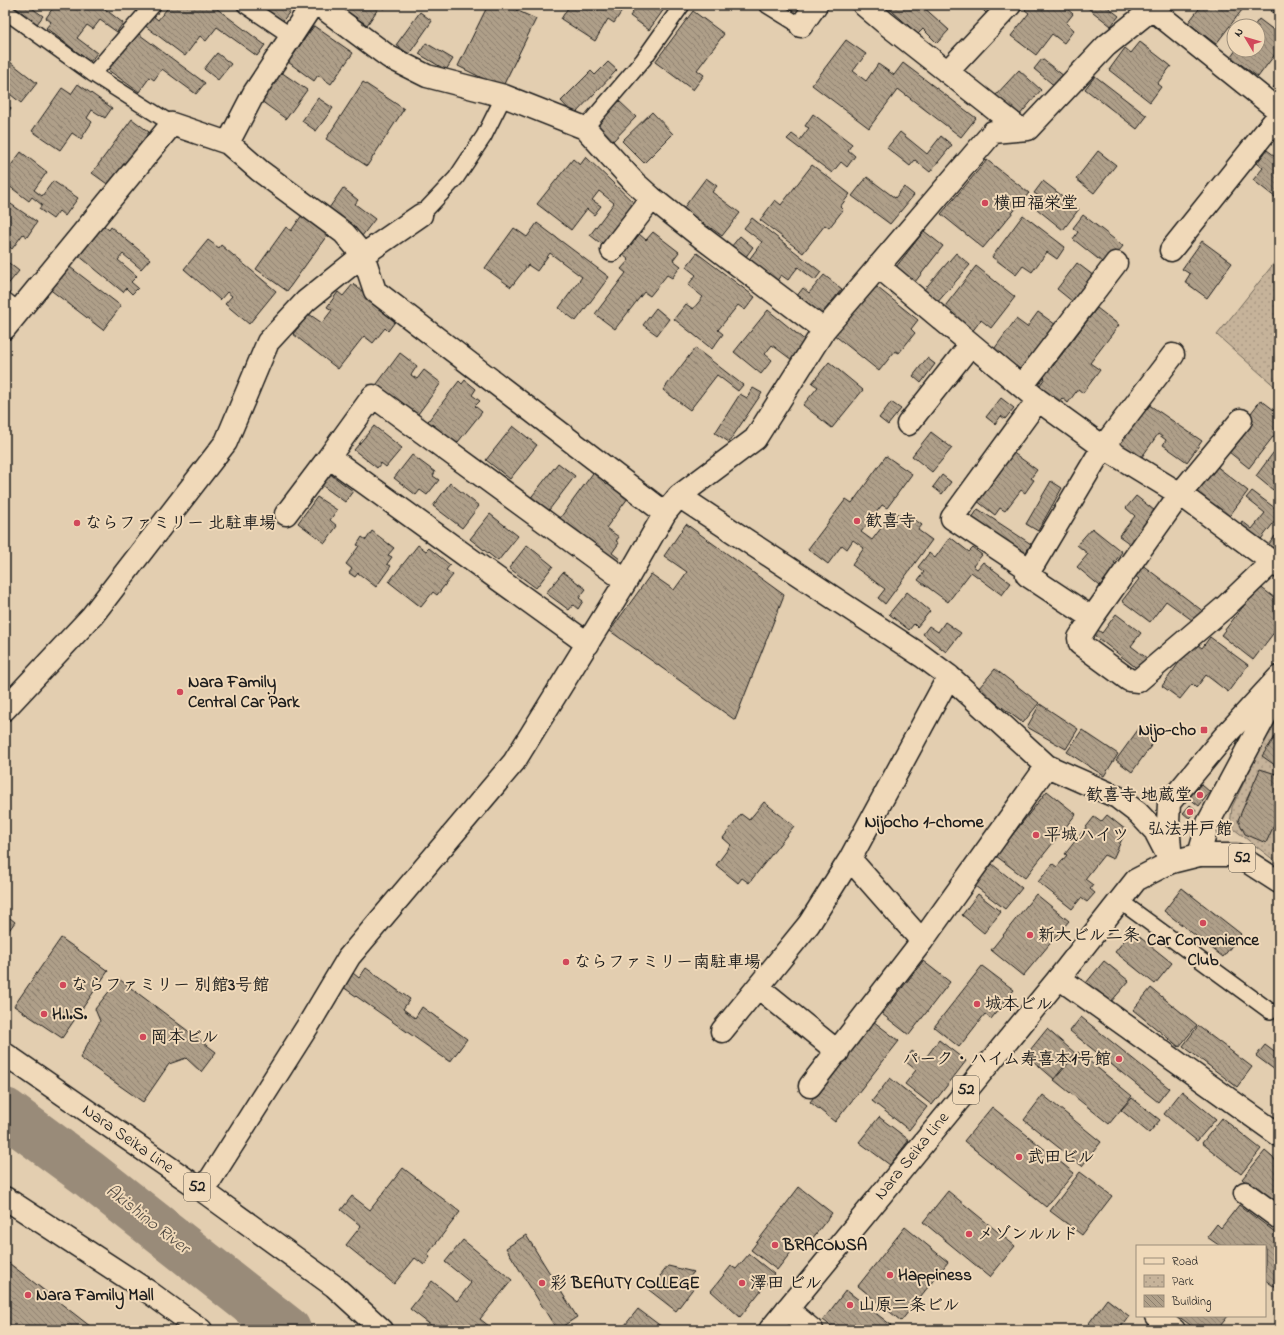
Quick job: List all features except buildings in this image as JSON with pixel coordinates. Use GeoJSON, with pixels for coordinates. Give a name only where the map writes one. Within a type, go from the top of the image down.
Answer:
{"type":"FeatureCollection","features":[{"type":"Feature","properties":{"kind":"street"},"geometry":{"type":"LineString","coordinates":[[228,143],[254,92],[312,5]]}},
{"type":"Feature","properties":{"kind":"street"},"geometry":{"type":"LineString","coordinates":[[319,5],[389,57],[428,76],[504,96],[585,128],[634,182],[652,198],[824,330]]}},
{"type":"Feature","properties":{"kind":"street"},"geometry":{"type":"LineString","coordinates":[[801,26],[816,5]]}},
{"type":"Feature","properties":{"kind":"street"},"geometry":{"type":"LineString","coordinates":[[864,5],[1020,130]]}},
{"type":"Feature","properties":{"kind":"street"},"geometry":{"type":"LineString","coordinates":[[947,72],[1010,5]]}},
{"type":"Feature","properties":{"kind":"street"},"geometry":{"type":"LineString","coordinates":[[203,1191],[309,1024],[349,957],[514,762],[588,644],[665,513],[679,496],[754,439],[824,330],[993,132],[1028,129],[1106,46],[1149,8],[1279,111]]}},
{"type":"Feature","properties":{"kind":"street"},"geometry":{"type":"LineString","coordinates":[[1171,250],[1279,115]]}},
{"type":"Feature","properties":{"kind":"street"},"geometry":{"type":"LineString","coordinates":[[5,328],[12,305],[172,124],[228,143],[260,171],[344,233],[363,255],[375,290],[665,513]]}},
{"type":"Feature","properties":{"kind":"street"},"geometry":{"type":"LineString","coordinates":[[612,250],[652,198]]}},
{"type":"Feature","properties":{"kind":"street"},"geometry":{"type":"LineString","coordinates":[[5,709],[92,616],[226,442],[268,342],[306,301],[363,255],[421,215]]}},
{"type":"Feature","properties":{"kind":"street"},"geometry":{"type":"LineString","coordinates":[[1022,386],[1116,263]]}},
{"type":"Feature","properties":{"kind":"street"},"geometry":{"type":"LineString","coordinates":[[878,266],[1038,400],[1103,447],[1180,494],[1276,564],[1138,681],[1129,680],[1080,644],[1079,638],[1180,494],[1241,420]]}},
{"type":"Feature","properties":{"kind":"street"},"geometry":{"type":"LineString","coordinates":[[908,424],[971,344]]}},
{"type":"Feature","properties":{"kind":"street"},"geometry":{"type":"LineString","coordinates":[[1092,618],[1027,575],[1103,447],[1172,356]]}},
{"type":"Feature","properties":{"kind":"street"},"geometry":{"type":"LineString","coordinates":[[286,514],[330,457],[373,396],[626,581]]}},
{"type":"Feature","properties":{"kind":"street"},"geometry":{"type":"LineString","coordinates":[[1030,570],[952,518],[1038,400]]}},
{"type":"Feature","properties":{"kind":"street"},"geometry":{"type":"LineString","coordinates":[[330,457],[588,644]]}},
{"type":"Feature","properties":{"kind":"street"},"geometry":{"type":"LineString","coordinates":[[679,496],[922,656],[949,676],[1047,766],[1117,797],[1138,813],[1155,831],[1171,862]]}},
{"type":"Feature","properties":{"kind":"street"},"geometry":{"type":"LineString","coordinates":[[722,1031],[809,924],[850,859],[949,676]]}},
{"type":"Feature","properties":{"kind":"street"},"geometry":{"type":"LineString","coordinates":[[1171,862],[1168,823],[1169,803],[1223,738],[1279,677]]}},
{"type":"Feature","properties":{"kind":"street"},"geometry":{"type":"LineString","coordinates":[[1199,855],[1208,823],[1279,690]]}},
{"type":"Feature","properties":{"kind":"street"},"geometry":{"type":"LineString","coordinates":[[810,1086],[838,1052],[922,941],[1047,766]]}},
{"type":"Feature","properties":{"kind":"street","name":"Nara Seika Line"},"geometry":{"type":"LineString","coordinates":[[770,1330],[1059,978],[1136,880],[1171,862],[1199,855],[1237,855],[1279,882]]}},
{"type":"Feature","properties":{"kind":"street"},"geometry":{"type":"LineString","coordinates":[[850,859],[922,941]]}},
{"type":"Feature","properties":{"kind":"street"},"geometry":{"type":"LineString","coordinates":[[1059,978],[1279,1135]]}},
{"type":"Feature","properties":{"kind":"street"},"geometry":{"type":"LineString","coordinates":[[758,987],[838,1052]]}},
{"type":"Feature","properties":{"kind":"street","name":"Nara Seika Line"},"geometry":{"type":"LineString","coordinates":[[5,1054],[203,1191],[334,1286],[382,1330]]}},
{"type":"Feature","properties":{"kind":"street"},"geometry":{"type":"LineString","coordinates":[[1245,1192],[1279,1218]]}},
{"type":"Feature","properties":{"kind":"street"},"geometry":{"type":"LineString","coordinates":[[5,1198],[149,1292],[201,1330]]}},
{"type":"Feature","properties":{"kind":"street"},"geometry":{"type":"LineString","coordinates":[[787,1309],[812,1330]]}},
{"type":"Feature","properties":{"kind":"street"},"geometry":{"type":"LineString","coordinates":[[1157,1317],[1174,1330]]}},
{"type":"Feature","properties":{"kind":"lane"},"geometry":{"type":"LineString","coordinates":[[93,74],[153,5]]}},
{"type":"Feature","properties":{"kind":"lane"},"geometry":{"type":"LineString","coordinates":[[245,5],[291,36]]}},
{"type":"Feature","properties":{"kind":"lane"},"geometry":{"type":"LineString","coordinates":[[585,128],[643,60],[682,5]]}},
{"type":"Feature","properties":{"kind":"lane"},"geometry":{"type":"LineString","coordinates":[[767,5],[801,26]]}},
{"type":"Feature","properties":{"kind":"lane"},"geometry":{"type":"LineString","coordinates":[[5,11],[93,74],[172,124]]}},
{"type":"Feature","properties":{"kind":"lane"},"geometry":{"type":"LineString","coordinates":[[421,215],[456,178],[484,136],[504,96]]}},
{"type":"Feature","properties":{"kind":"lane"},"geometry":{"type":"LineString","coordinates":[[1120,901],[1270,1011]]}},
{"type":"Feature","properties":{"kind":"green space"},"geometry":{"type":"Polygon","coordinates":[[[1279,257],[1279,390],[1217,335],[1279,257]]]}},
{"type":"Feature","properties":{"kind":"green space"},"geometry":{"type":"Polygon","coordinates":[[[1279,710],[1279,864],[1230,826],[1232,807],[1279,710]]]}},
{"type":"Feature","properties":{"kind":"waterway","name":"Akishino River"},"geometry":{"type":"LineString","coordinates":[[5,1112],[89,1174],[287,1330]]}},
{"type":"Feature","properties":{"kind":"place","name":"横田福栄堂"},"geometry":{"type":"Point","coordinates":[985,203]}},
{"type":"Feature","properties":{"kind":"place","name":"歓喜寺"},"geometry":{"type":"Point","coordinates":[857,521]}},
{"type":"Feature","properties":{"kind":"place","name":"ならファミリー 北駐車場"},"geometry":{"type":"Point","coordinates":[77,523]}},
{"type":"Feature","properties":{"kind":"place","name":"Nara Family Central Car Park"},"geometry":{"type":"Point","coordinates":[180,692]}},
{"type":"Feature","properties":{"kind":"place","name":"Nijo-cho"},"geometry":{"type":"Point","coordinates":[1204,730]}},
{"type":"Feature","properties":{"kind":"place","name":"歓喜寺 地蔵堂"},"geometry":{"type":"Point","coordinates":[1200,795]}},
{"type":"Feature","properties":{"kind":"place","name":"弘法井戸館"},"geometry":{"type":"Point","coordinates":[1190,812]}},
{"type":"Feature","properties":{"kind":"place","name":"平城ハイツ"},"geometry":{"type":"Point","coordinates":[1036,835]}},
{"type":"Feature","properties":{"kind":"place","name":"Car Convenience Club"},"geometry":{"type":"Point","coordinates":[1203,923]}},
{"type":"Feature","properties":{"kind":"place","name":"新大ビル二条"},"geometry":{"type":"Point","coordinates":[1030,935]}},
{"type":"Feature","properties":{"kind":"place","name":"ならファミリー南駐車場"},"geometry":{"type":"Point","coordinates":[566,962]}},
{"type":"Feature","properties":{"kind":"place","name":"ならファミリー 別館3号館"},"geometry":{"type":"Point","coordinates":[63,985]}},
{"type":"Feature","properties":{"kind":"place","name":"城本ビル"},"geometry":{"type":"Point","coordinates":[977,1004]}},
{"type":"Feature","properties":{"kind":"place","name":"H.I.S."},"geometry":{"type":"Point","coordinates":[44,1014]}},
{"type":"Feature","properties":{"kind":"place","name":"岡本ビル"},"geometry":{"type":"Point","coordinates":[143,1037]}},
{"type":"Feature","properties":{"kind":"place","name":"パーク・ハイム寿喜本1号館"},"geometry":{"type":"Point","coordinates":[1119,1059]}},
{"type":"Feature","properties":{"kind":"place","name":"武田ビル"},"geometry":{"type":"Point","coordinates":[1019,1157]}},
{"type":"Feature","properties":{"kind":"place","name":"メゾンルルド"},"geometry":{"type":"Point","coordinates":[969,1234]}},
{"type":"Feature","properties":{"kind":"place","name":"BRACONSA"},"geometry":{"type":"Point","coordinates":[775,1245]}},
{"type":"Feature","properties":{"kind":"place","name":"Happiness"},"geometry":{"type":"Point","coordinates":[890,1275]}},
{"type":"Feature","properties":{"kind":"place","name":"彩 BEAUTY COLLEGE"},"geometry":{"type":"Point","coordinates":[542,1283]}},
{"type":"Feature","properties":{"kind":"place","name":"澤田 ビル"},"geometry":{"type":"Point","coordinates":[742,1283]}},
{"type":"Feature","properties":{"kind":"place","name":"Nara Family Mall"},"geometry":{"type":"Point","coordinates":[28,1295]}},
{"type":"Feature","properties":{"kind":"place","name":"山原二条ビル"},"geometry":{"type":"Point","coordinates":[850,1305]}},
{"type":"Feature","properties":{"kind":"district","name":"Nijocho 1-chome"},"geometry":{"type":"Point","coordinates":[924,823]}}]}
